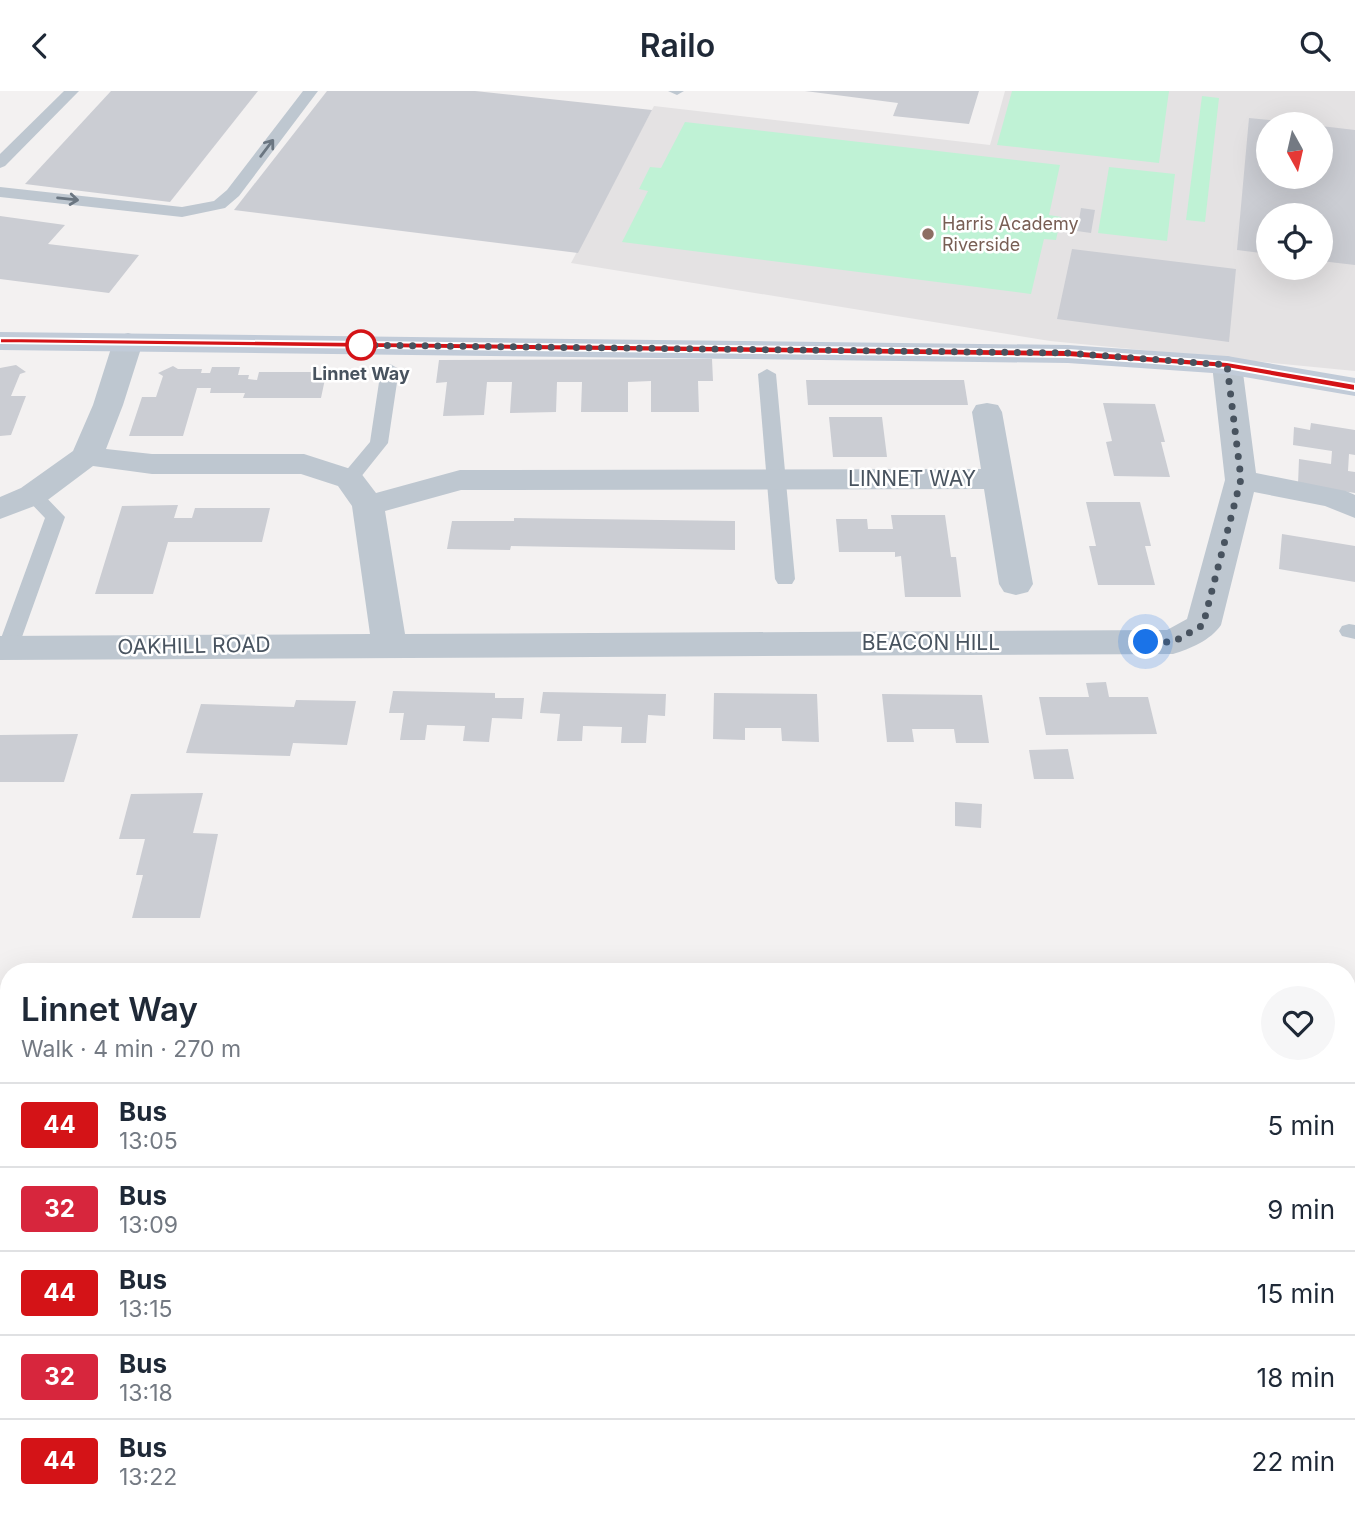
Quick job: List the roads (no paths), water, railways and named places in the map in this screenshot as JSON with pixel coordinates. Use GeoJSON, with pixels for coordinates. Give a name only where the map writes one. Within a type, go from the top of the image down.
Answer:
{"type":"FeatureCollection","features":[{"type":"Feature","properties":{"kind":"street"},"geometry":{"type":"LineString","coordinates":[[0,341],[1068,353],[1227,365],[1355,387]]}},
{"type":"Feature","properties":{"kind":"street"},"geometry":{"type":"LineString","coordinates":[[0,509],[33,495],[87,456],[108,405],[128,342]]}},
{"type":"Feature","properties":{"kind":"street","name":"BEACON HILL"},"geometry":{"type":"LineString","coordinates":[[389,644],[1173,642],[1203,625],[1241,479],[1227,365]]}},
{"type":"Feature","properties":{"kind":"street","name":"LINNET WAY"},"geometry":{"type":"LineString","coordinates":[[987,412],[1016,584]]}},
{"type":"Feature","properties":{"kind":"street"},"geometry":{"type":"LineString","coordinates":[[87,456],[152,464],[303,464],[349,479],[368,506],[389,644]]}},
{"type":"Feature","properties":{"kind":"street","name":"LINNET WAY"},"geometry":{"type":"LineString","coordinates":[[368,506],[460,480],[998,479]]}},
{"type":"Feature","properties":{"kind":"street"},"geometry":{"type":"LineString","coordinates":[[1241,479],[1334,498],[1355,508]]}},
{"type":"Feature","properties":{"kind":"street","name":"OAKHILL ROAD"},"geometry":{"type":"LineString","coordinates":[[4,648],[389,644]]}},
{"type":"Feature","properties":{"kind":"lane"},"geometry":{"type":"LineString","coordinates":[[0,163],[72,91]]}},
{"type":"Feature","properties":{"kind":"lane"},"geometry":{"type":"LineString","coordinates":[[0,192],[182,212],[212,208],[233,193],[311,91]]}},
{"type":"Feature","properties":{"kind":"lane"},"geometry":{"type":"LineString","coordinates":[[349,479],[379,443],[390,369]]}},
{"type":"Feature","properties":{"kind":"lane"},"geometry":{"type":"LineString","coordinates":[[767,374],[785,579]]}},
{"type":"Feature","properties":{"kind":"lane"},"geometry":{"type":"LineString","coordinates":[[4,648],[55,517],[33,495]]}},
{"type":"Feature","properties":{"kind":"place","name":"Harris Academy Riverside"},"geometry":{"type":"Point","coordinates":[928,234]}},
{"type":"Feature","properties":{"kind":"place","name":"Linnet Way"},"geometry":{"type":"Point","coordinates":[361,345]}}]}
